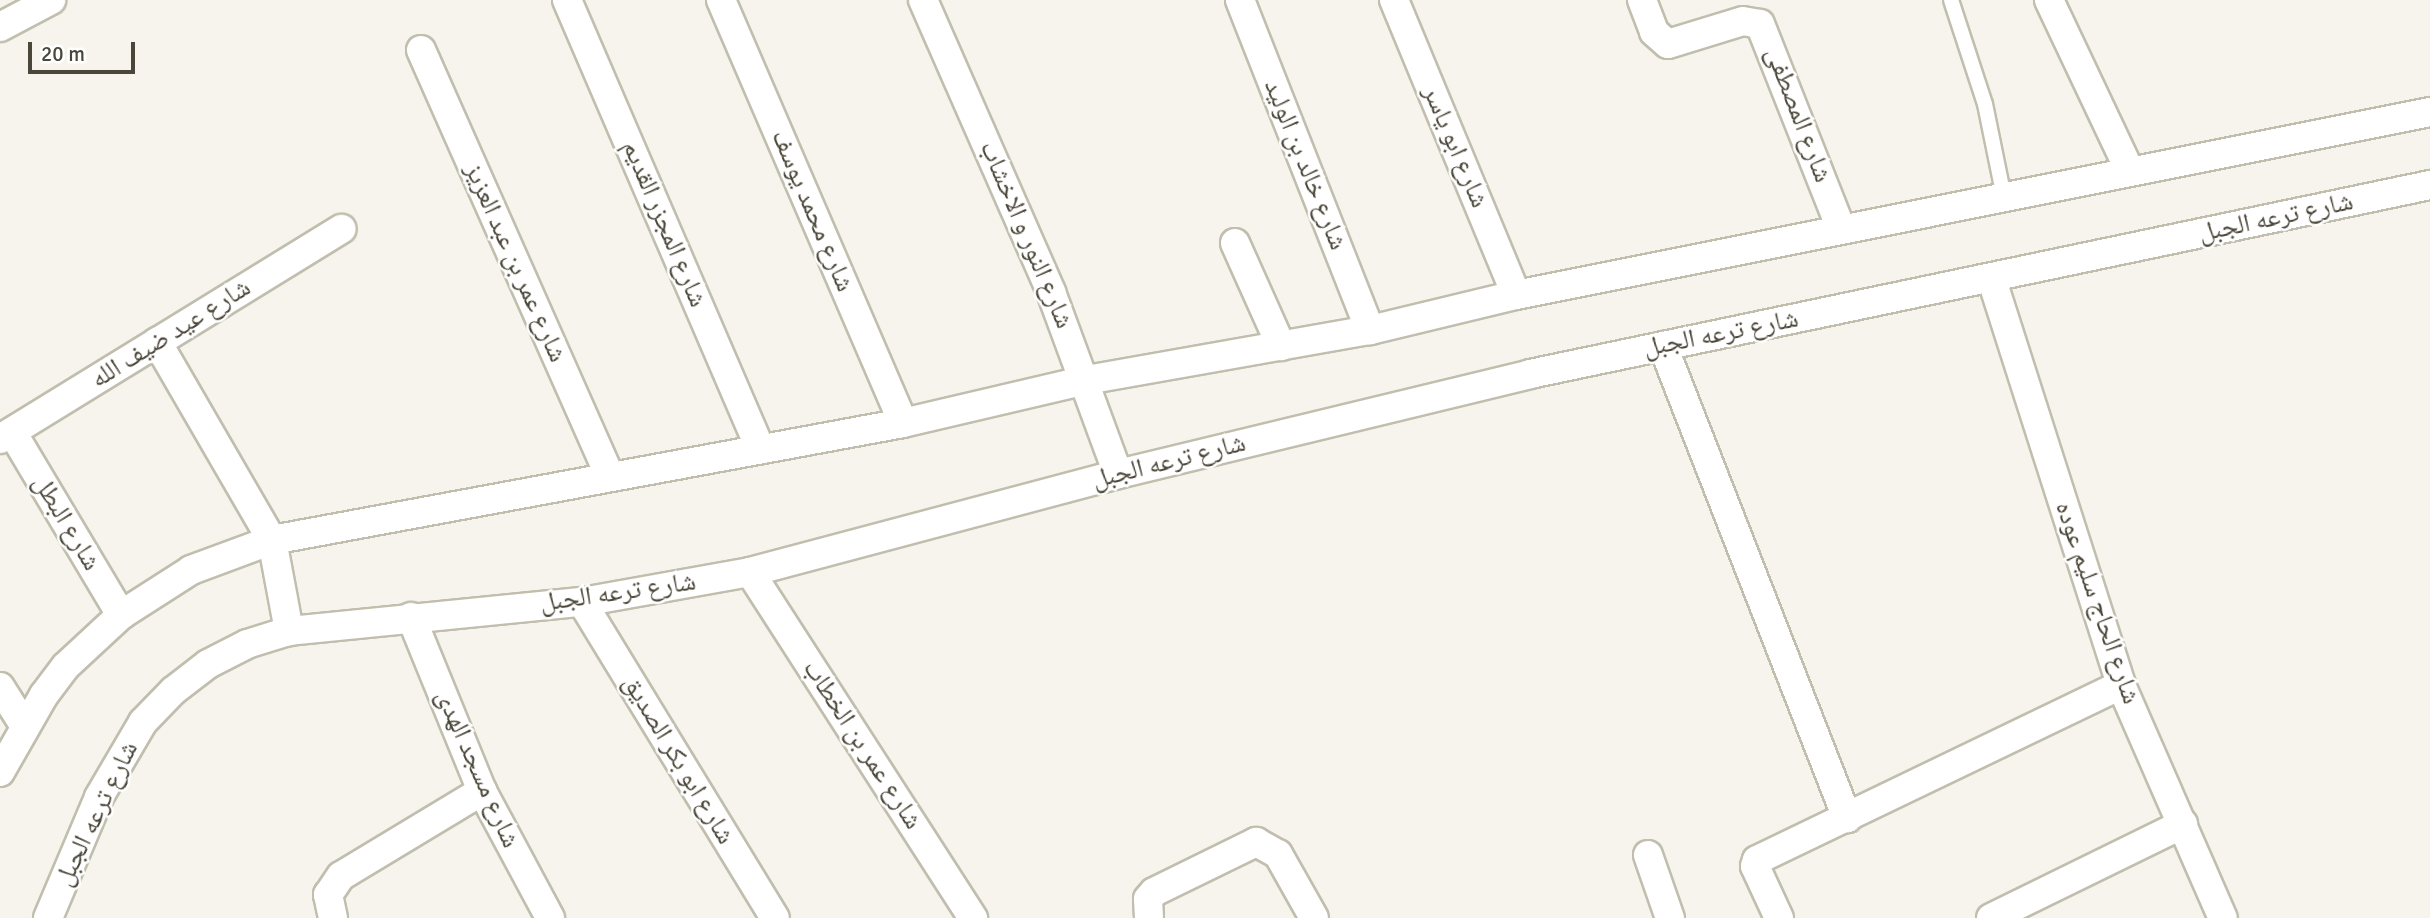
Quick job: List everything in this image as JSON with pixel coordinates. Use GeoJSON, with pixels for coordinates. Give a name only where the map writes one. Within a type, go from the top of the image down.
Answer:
{"type":"FeatureCollection","features":[{"type":"Feature","properties":{"kind":"street"},"geometry":{"type":"LineString","coordinates":[[0,27],[51,0]]}},
{"type":"Feature","properties":{"kind":"street","name":"شارع المجزر القديم"},"geometry":{"type":"LineString","coordinates":[[567,0],[760,449]]}},
{"type":"Feature","properties":{"kind":"street","name":"شارع محمد يوسف"},"geometry":{"type":"LineString","coordinates":[[721,0],[903,423]]}},
{"type":"Feature","properties":{"kind":"street","name":"شارع النور و الاخشاب"},"geometry":{"type":"LineString","coordinates":[[923,0],[1086,380],[1118,474]]}},
{"type":"Feature","properties":{"kind":"street","name":"شارع خالد بن الوليد"},"geometry":{"type":"LineString","coordinates":[[1240,0],[1370,330]]}},
{"type":"Feature","properties":{"kind":"street","name":"شارع ابو ياسر"},"geometry":{"type":"LineString","coordinates":[[1394,0],[1516,295]]}},
{"type":"Feature","properties":{"kind":"street","name":"شارع المصطفى"},"geometry":{"type":"LineString","coordinates":[[1642,0],[1654,32],[1668,44],[1743,21],[1760,24],[1841,229]]}},
{"type":"Feature","properties":{"kind":"street"},"geometry":{"type":"LineString","coordinates":[[2049,0],[2130,171]]}},
{"type":"Feature","properties":{"kind":"street","name":"شارع عمر بن عبد العزيز"},"geometry":{"type":"LineString","coordinates":[[421,50],[610,477]]}},
{"type":"Feature","properties":{"kind":"street"},"geometry":{"type":"LineString","coordinates":[[0,772],[24,725],[66,666],[121,615],[191,570],[272,540],[903,423],[1086,380],[1370,330],[1516,295],[2430,112]]}},
{"type":"Feature","properties":{"kind":"street","name":"شارع ترعه الجبل"},"geometry":{"type":"LineString","coordinates":[[48,918],[99,797],[143,722],[173,691],[208,664],[247,644],[289,631],[582,602],[750,572],[1118,474],[1517,377],[1992,280],[2430,185]]}},
{"type":"Feature","properties":{"kind":"street","name":"شارع عيد ضيف الله"},"geometry":{"type":"LineString","coordinates":[[6,435],[342,229]]}},
{"type":"Feature","properties":{"kind":"street"},"geometry":{"type":"LineString","coordinates":[[1235,243],[1281,346]]}},
{"type":"Feature","properties":{"kind":"street","name":"شارع الحاج سليم عوده"},"geometry":{"type":"LineString","coordinates":[[1992,280],[2121,685],[2222,918]]}},
{"type":"Feature","properties":{"kind":"street"},"geometry":{"type":"LineString","coordinates":[[158,342],[272,540],[289,631]]}},
{"type":"Feature","properties":{"kind":"street"},"geometry":{"type":"LineString","coordinates":[[1663,346],[1847,818]]}},
{"type":"Feature","properties":{"kind":"street","name":"شارع البطل"},"geometry":{"type":"LineString","coordinates":[[6,435],[121,615]]}},
{"type":"Feature","properties":{"kind":"street","name":"شارع عمر بن الخطاب"},"geometry":{"type":"LineString","coordinates":[[750,572],[973,918]]}},
{"type":"Feature","properties":{"kind":"street","name":"شارع ابو بكر الصديق"},"geometry":{"type":"LineString","coordinates":[[582,602],[775,918]]}},
{"type":"Feature","properties":{"kind":"street","name":"شارع مسجد الهدى"},"geometry":{"type":"LineString","coordinates":[[411,617],[482,791],[550,918]]}},
{"type":"Feature","properties":{"kind":"street"},"geometry":{"type":"LineString","coordinates":[[1779,918],[1755,862],[2121,685]]}},
{"type":"Feature","properties":{"kind":"street"},"geometry":{"type":"LineString","coordinates":[[0,687],[24,725]]}},
{"type":"Feature","properties":{"kind":"street"},"geometry":{"type":"LineString","coordinates":[[333,918],[328,895],[341,876],[482,791]]}},
{"type":"Feature","properties":{"kind":"street"},"geometry":{"type":"LineString","coordinates":[[1991,918],[2183,824]]}},
{"type":"Feature","properties":{"kind":"street"},"geometry":{"type":"LineString","coordinates":[[1149,918],[1148,899],[1154,891],[1256,842],[1278,854],[1314,918]]}},
{"type":"Feature","properties":{"kind":"street"},"geometry":{"type":"LineString","coordinates":[[1647,855],[1670,918]]}},
{"type":"Feature","properties":{"kind":"lane"},"geometry":{"type":"LineString","coordinates":[[1951,0],[1985,104],[2004,197]]}}]}
